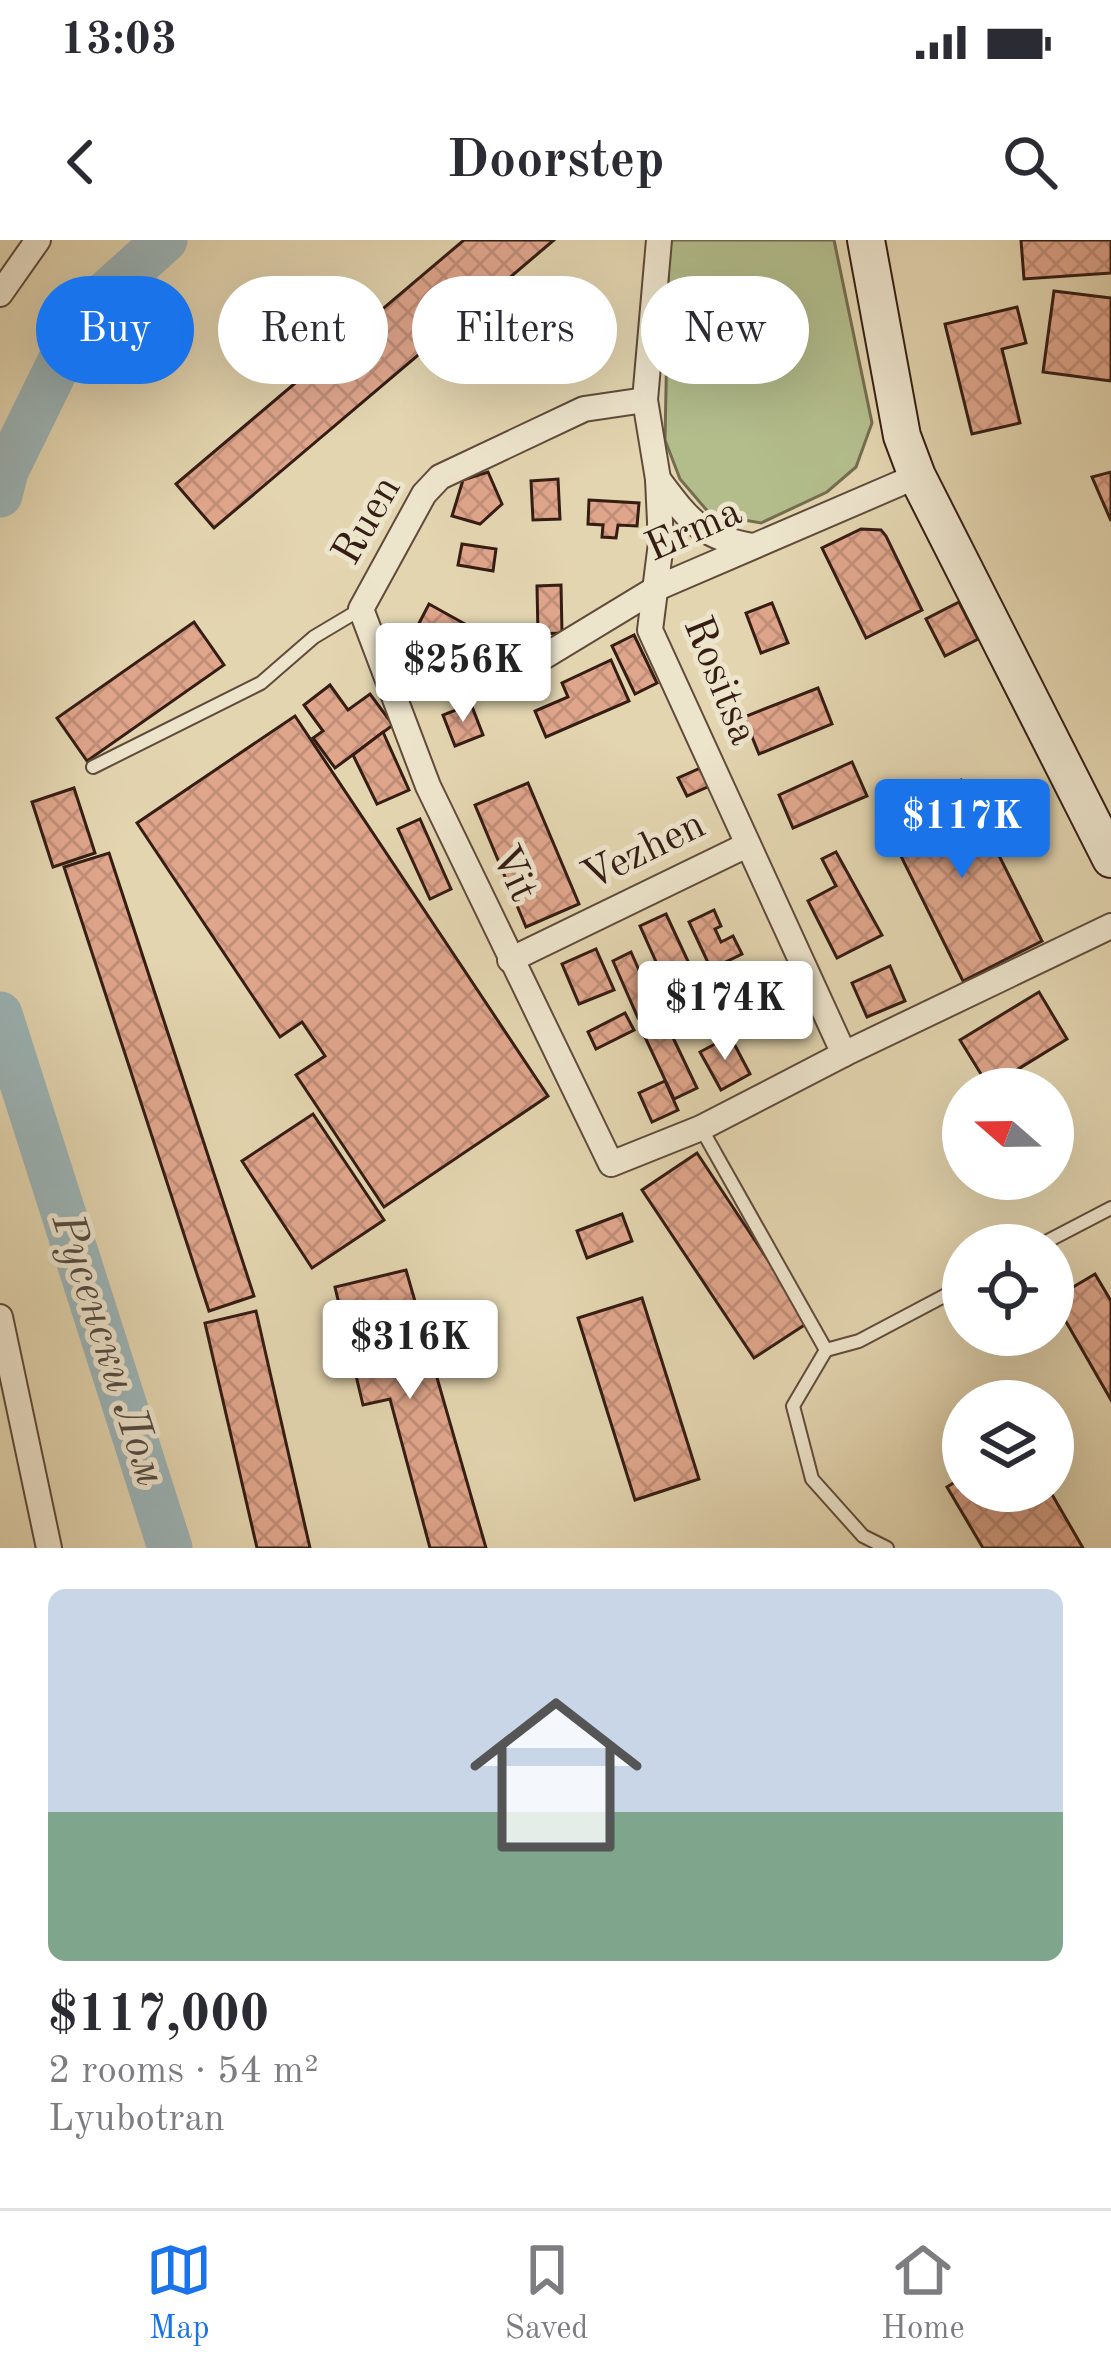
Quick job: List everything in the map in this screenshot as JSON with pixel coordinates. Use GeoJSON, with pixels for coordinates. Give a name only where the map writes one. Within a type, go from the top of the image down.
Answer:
{"type":"FeatureCollection","features":[{"type":"Feature","properties":{"kind":"main road"},"geometry":{"type":"LineString","coordinates":[[866,240],[895,400],[917,476],[1111,859]]}},
{"type":"Feature","properties":{"kind":"street"},"geometry":{"type":"LineString","coordinates":[[0,294],[38,240]]}},
{"type":"Feature","properties":{"kind":"street","name":"Rositsa"},"geometry":{"type":"LineString","coordinates":[[659,240],[645,400],[658,479],[661,543],[650,629],[844,1054]]}},
{"type":"Feature","properties":{"kind":"street","name":"Ruen"},"geometry":{"type":"LineString","coordinates":[[361,609],[424,494],[440,477],[584,409],[645,400]]}},
{"type":"Feature","properties":{"kind":"street","name":"Erma"},"geometry":{"type":"LineString","coordinates":[[512,676],[657,588],[917,476]]}},
{"type":"Feature","properties":{"kind":"street"},"geometry":{"type":"LineString","coordinates":[[658,479],[692,522],[721,541],[753,546]]}},
{"type":"Feature","properties":{"kind":"street","name":"Vit"},"geometry":{"type":"LineString","coordinates":[[361,609],[428,786],[611,1164],[701,1128]]}},
{"type":"Feature","properties":{"kind":"street","name":"Vezhen"},"geometry":{"type":"LineString","coordinates":[[510,960],[747,845]]}},
{"type":"Feature","properties":{"kind":"street"},"geometry":{"type":"LineString","coordinates":[[701,1128],[1111,926]]}},
{"type":"Feature","properties":{"kind":"street"},"geometry":{"type":"LineString","coordinates":[[0,1317],[49,1548]]}},
{"type":"Feature","properties":{"kind":"lane"},"geometry":{"type":"LineString","coordinates":[[93,767],[261,683],[314,638],[361,609]]}},
{"type":"Feature","properties":{"kind":"lane"},"geometry":{"type":"LineString","coordinates":[[701,1128],[826,1350]]}},
{"type":"Feature","properties":{"kind":"lane"},"geometry":{"type":"LineString","coordinates":[[1074,1227],[1111,1208]]}},
{"type":"Feature","properties":{"kind":"lane"},"geometry":{"type":"LineString","coordinates":[[887,1548],[862,1536],[812,1479],[793,1406],[826,1350],[859,1341],[942,1297]]}},
{"type":"Feature","properties":{"kind":"green space"},"geometry":{"type":"Polygon","coordinates":[[[669,240],[834,240],[872,423],[856,467],[827,492],[761,523],[710,514],[680,479],[665,440],[666,384],[809,384],[809,276],[668,276],[669,240]]]}},
{"type":"Feature","properties":{"kind":"building"},"geometry":{"type":"Polygon","coordinates":[[[464,240],[554,240],[512,276],[422,276],[464,240]]]}},
{"type":"Feature","properties":{"kind":"building"},"geometry":{"type":"Polygon","coordinates":[[[1021,240],[1111,240],[1111,273],[1024,279],[1021,240]]]}},
{"type":"Feature","properties":{"kind":"building"},"geometry":{"type":"Polygon","coordinates":[[[412,284],[412,360],[388,381],[388,304],[412,284]]]}},
{"type":"Feature","properties":{"kind":"building"},"geometry":{"type":"Polygon","coordinates":[[[1054,291],[1111,298],[1111,381],[1043,372],[1054,291]]]}},
{"type":"Feature","properties":{"kind":"building"},"geometry":{"type":"Polygon","coordinates":[[[1017,307],[1026,343],[1002,349],[1020,423],[972,434],[945,324],[1017,307]]]}},
{"type":"Feature","properties":{"kind":"building"},"geometry":{"type":"Polygon","coordinates":[[[294,384],[384,384],[214,528],[176,484],[294,384]]]}},
{"type":"Feature","properties":{"kind":"building"},"geometry":{"type":"Polygon","coordinates":[[[488,472],[502,504],[480,524],[452,516],[463,480],[488,472]]]}},
{"type":"Feature","properties":{"kind":"building"},"geometry":{"type":"Polygon","coordinates":[[[1111,472],[1111,521],[1092,477],[1111,472]]]}},
{"type":"Feature","properties":{"kind":"building"},"geometry":{"type":"Polygon","coordinates":[[[558,479],[560,519],[533,520],[531,481],[558,479]]]}},
{"type":"Feature","properties":{"kind":"building"},"geometry":{"type":"Polygon","coordinates":[[[589,500],[639,503],[637,526],[618,525],[616,538],[602,537],[603,525],[588,524],[589,500]]]}},
{"type":"Feature","properties":{"kind":"building"},"geometry":{"type":"Polygon","coordinates":[[[861,529],[881,530],[886,536],[922,610],[866,638],[822,548],[861,529]]]}},
{"type":"Feature","properties":{"kind":"building"},"geometry":{"type":"Polygon","coordinates":[[[462,544],[496,549],[493,571],[458,565],[462,544]]]}},
{"type":"Feature","properties":{"kind":"building"},"geometry":{"type":"Polygon","coordinates":[[[561,585],[562,633],[538,634],[537,586],[561,585]]]}},
{"type":"Feature","properties":{"kind":"building"},"geometry":{"type":"Polygon","coordinates":[[[959,602],[978,639],[945,656],[926,619],[959,602]]]}},
{"type":"Feature","properties":{"kind":"building"},"geometry":{"type":"Polygon","coordinates":[[[772,603],[788,643],[761,653],[746,613],[772,603]]]}},
{"type":"Feature","properties":{"kind":"building"},"geometry":{"type":"Polygon","coordinates":[[[429,604],[465,624],[449,652],[414,633],[429,604]]]}},
{"type":"Feature","properties":{"kind":"building"},"geometry":{"type":"Polygon","coordinates":[[[194,622],[224,665],[87,761],[57,718],[194,622]]]}},
{"type":"Feature","properties":{"kind":"building"},"geometry":{"type":"Polygon","coordinates":[[[634,635],[657,683],[635,694],[612,646],[634,635]]]}},
{"type":"Feature","properties":{"kind":"building"},"geometry":{"type":"Polygon","coordinates":[[[479,642],[494,681],[472,689],[457,650],[479,642]]]}},
{"type":"Feature","properties":{"kind":"building"},"geometry":{"type":"Polygon","coordinates":[[[611,660],[629,701],[546,737],[535,711],[568,697],[562,683],[611,660]]]}},
{"type":"Feature","properties":{"kind":"building"},"geometry":{"type":"Polygon","coordinates":[[[330,685],[348,710],[370,694],[393,725],[335,768],[313,738],[323,731],[304,705],[330,685]]]}},
{"type":"Feature","properties":{"kind":"building"},"geometry":{"type":"Polygon","coordinates":[[[818,688],[832,724],[759,754],[744,717],[818,688]]]}},
{"type":"Feature","properties":{"kind":"building"},"geometry":{"type":"Polygon","coordinates":[[[471,704],[483,735],[455,746],[443,715],[471,704]]]}},
{"type":"Feature","properties":{"kind":"building"},"geometry":{"type":"Polygon","coordinates":[[[295,716],[548,1096],[384,1207],[296,1075],[325,1056],[302,1022],[280,1037],[137,823],[295,716]]]}},
{"type":"Feature","properties":{"kind":"building"},"geometry":{"type":"Polygon","coordinates":[[[383,732],[409,790],[377,804],[353,755],[383,732]]]}},
{"type":"Feature","properties":{"kind":"building"},"geometry":{"type":"Polygon","coordinates":[[[852,762],[867,796],[793,828],[779,795],[852,762]]]}},
{"type":"Feature","properties":{"kind":"building"},"geometry":{"type":"Polygon","coordinates":[[[705,766],[714,784],[687,796],[678,778],[705,766]]]}},
{"type":"Feature","properties":{"kind":"building"},"geometry":{"type":"Polygon","coordinates":[[[961,780],[1042,941],[963,981],[883,820],[961,780]]]}},
{"type":"Feature","properties":{"kind":"building"},"geometry":{"type":"Polygon","coordinates":[[[528,783],[579,904],[526,927],[475,805],[528,783]]]}},
{"type":"Feature","properties":{"kind":"building"},"geometry":{"type":"Polygon","coordinates":[[[74,788],[95,853],[53,867],[32,802],[74,788]]]}},
{"type":"Feature","properties":{"kind":"building"},"geometry":{"type":"Polygon","coordinates":[[[420,819],[451,889],[430,899],[398,829],[420,819]]]}},
{"type":"Feature","properties":{"kind":"building"},"geometry":{"type":"Polygon","coordinates":[[[836,852],[882,935],[837,958],[808,901],[836,886],[822,859],[836,852]]]}},
{"type":"Feature","properties":{"kind":"building"},"geometry":{"type":"Polygon","coordinates":[[[109,853],[254,1296],[209,1311],[64,867],[109,853]]]}},
{"type":"Feature","properties":{"kind":"building"},"geometry":{"type":"Polygon","coordinates":[[[714,910],[721,942],[733,936],[742,954],[711,969],[689,922],[714,910]]]}},
{"type":"Feature","properties":{"kind":"building"},"geometry":{"type":"Polygon","coordinates":[[[666,914],[693,972],[666,984],[640,926],[666,914]]]}},
{"type":"Feature","properties":{"kind":"building"},"geometry":{"type":"Polygon","coordinates":[[[596,949],[614,990],[579,1004],[562,964],[596,949]]]}},
{"type":"Feature","properties":{"kind":"building"},"geometry":{"type":"Polygon","coordinates":[[[631,952],[656,1009],[638,1018],[613,961],[631,952]]]}},
{"type":"Feature","properties":{"kind":"building"},"geometry":{"type":"Polygon","coordinates":[[[890,966],[905,1001],[867,1017],[852,983],[890,966]]]}},
{"type":"Feature","properties":{"kind":"building"},"geometry":{"type":"Polygon","coordinates":[[[776,973],[796,1026],[778,1032],[758,979],[776,973]]]}},
{"type":"Feature","properties":{"kind":"building"},"geometry":{"type":"Polygon","coordinates":[[[1039,992],[1067,1039],[1020,1068],[977,1068],[960,1040],[1039,992]]]}},
{"type":"Feature","properties":{"kind":"building"},"geometry":{"type":"Polygon","coordinates":[[[625,1013],[634,1030],[596,1049],[588,1032],[625,1013]]]}},
{"type":"Feature","properties":{"kind":"building"},"geometry":{"type":"Polygon","coordinates":[[[667,1025],[697,1088],[674,1099],[644,1035],[667,1025]]]}},
{"type":"Feature","properties":{"kind":"building"},"geometry":{"type":"Polygon","coordinates":[[[730,1036],[750,1074],[721,1090],[700,1052],[730,1036]]]}},
{"type":"Feature","properties":{"kind":"building"},"geometry":{"type":"Polygon","coordinates":[[[665,1081],[678,1110],[652,1122],[639,1093],[665,1081]]]}},
{"type":"Feature","properties":{"kind":"building"},"geometry":{"type":"Polygon","coordinates":[[[313,1114],[384,1220],[312,1268],[242,1161],[313,1114]]]}},
{"type":"Feature","properties":{"kind":"building"},"geometry":{"type":"Polygon","coordinates":[[[697,1153],[809,1322],[754,1358],[642,1190],[697,1153]]]}},
{"type":"Feature","properties":{"kind":"building"},"geometry":{"type":"Polygon","coordinates":[[[622,1214],[632,1241],[587,1258],[577,1231],[622,1214]]]}},
{"type":"Feature","properties":{"kind":"building"},"geometry":{"type":"Polygon","coordinates":[[[406,1270],[486,1548],[430,1548],[390,1399],[363,1405],[335,1287],[406,1270]]]}},
{"type":"Feature","properties":{"kind":"building"},"geometry":{"type":"Polygon","coordinates":[[[1095,1274],[1111,1301],[1111,1400],[1074,1336],[1074,1286],[1095,1274]]]}},
{"type":"Feature","properties":{"kind":"building"},"geometry":{"type":"Polygon","coordinates":[[[642,1298],[699,1479],[635,1500],[578,1318],[642,1298]]]}},
{"type":"Feature","properties":{"kind":"building"},"geometry":{"type":"Polygon","coordinates":[[[256,1311],[310,1548],[257,1548],[205,1323],[256,1311]]]}},
{"type":"Feature","properties":{"kind":"building"},"geometry":{"type":"Polygon","coordinates":[[[962,1512],[1062,1512],[1083,1548],[983,1548],[962,1512]]]}},
{"type":"Feature","properties":{"kind":"waterway","name":"Русенски Лом"},"geometry":{"type":"LineString","coordinates":[[0,495],[6,471],[83,314],[165,240]]}},
{"type":"Feature","properties":{"kind":"waterway","name":"Русенски Лом"},"geometry":{"type":"LineString","coordinates":[[0,1014],[170,1548]]}}]}
